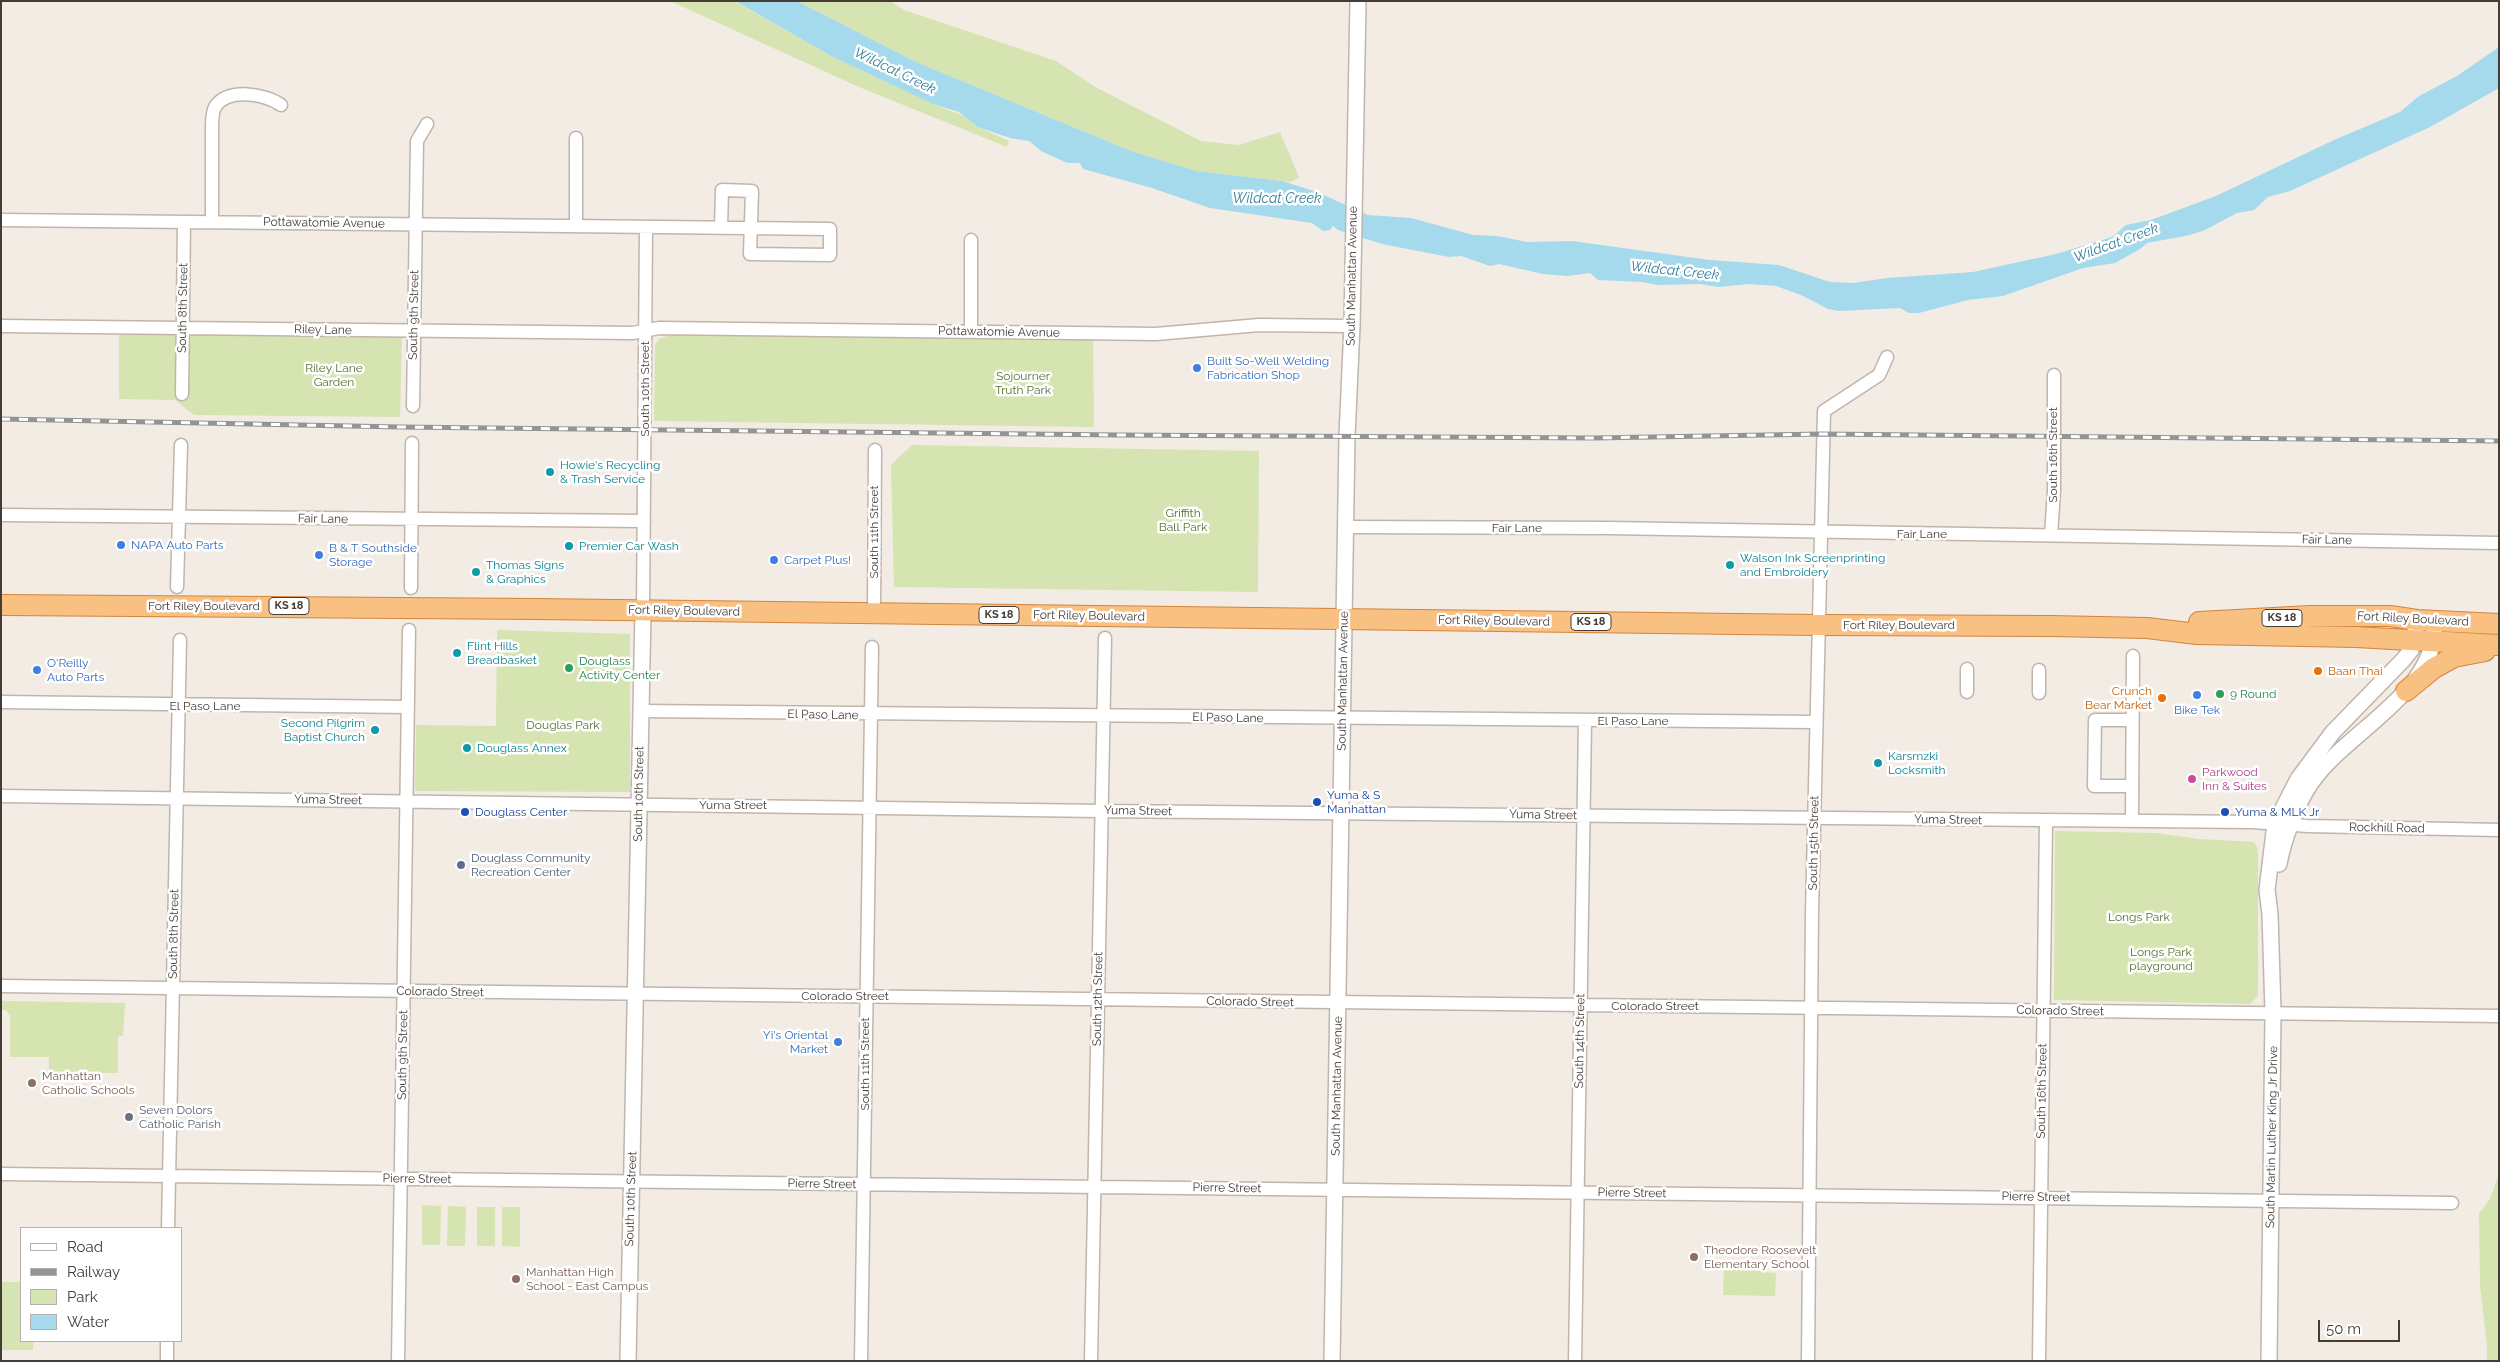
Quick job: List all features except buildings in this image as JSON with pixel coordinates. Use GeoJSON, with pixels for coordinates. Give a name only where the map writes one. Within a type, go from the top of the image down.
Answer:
{"type":"FeatureCollection","features":[{"type":"Feature","properties":{"kind":"highway","name":"Fort Riley Boulevard"},"geometry":{"type":"LineString","coordinates":[[1,605],[2147,628],[2197,634],[2356,636],[2499,645]]}},
{"type":"Feature","properties":{"kind":"highway","name":"Fort Riley Boulevard"},"geometry":{"type":"LineString","coordinates":[[2147,628],[2196,622],[2310,616],[2390,616],[2499,624]]}},
{"type":"Feature","properties":{"kind":"highway"},"geometry":{"type":"LineString","coordinates":[[2406,691],[2434,668],[2454,657],[2499,649]]}},
{"type":"Feature","properties":{"kind":"street","name":"South Manhattan Avenue"},"geometry":{"type":"LineString","coordinates":[[1332,1361],[1347,436],[1352,326],[1358,1]]}},
{"type":"Feature","properties":{"kind":"street"},"geometry":{"type":"LineString","coordinates":[[212,222],[212,113],[216,106],[232,96],[245,95],[272,99],[281,105]]}},
{"type":"Feature","properties":{"kind":"street","name":"South 9th Street"},"geometry":{"type":"LineString","coordinates":[[413,406],[417,141],[427,124]]}},
{"type":"Feature","properties":{"kind":"street"},"geometry":{"type":"LineString","coordinates":[[576,138],[576,226]]}},
{"type":"Feature","properties":{"kind":"street"},"geometry":{"type":"LineString","coordinates":[[721,228],[722,190],[752,191],[750,254],[830,255],[830,229],[751,228]]}},
{"type":"Feature","properties":{"kind":"street","name":"Pottawatomie Avenue"},"geometry":{"type":"LineString","coordinates":[[1,220],[751,228]]}},
{"type":"Feature","properties":{"kind":"street","name":"South 8th Street"},"geometry":{"type":"LineString","coordinates":[[182,394],[184,222]]}},
{"type":"Feature","properties":{"kind":"street","name":"South 10th Street"},"geometry":{"type":"LineString","coordinates":[[628,1361],[643,611],[646,227]]}},
{"type":"Feature","properties":{"kind":"street"},"geometry":{"type":"LineString","coordinates":[[971,240],[971,332]]}},
{"type":"Feature","properties":{"kind":"street","name":"Pottawatomie Avenue"},"geometry":{"type":"LineString","coordinates":[[645,330],[659,328],[1156,334],[1259,325],[1352,326]]}},
{"type":"Feature","properties":{"kind":"street","name":"Riley Lane"},"geometry":{"type":"LineString","coordinates":[[1,326],[633,333],[645,330]]}},
{"type":"Feature","properties":{"kind":"street","name":"South 15th Street"},"geometry":{"type":"LineString","coordinates":[[1808,1361],[1819,533],[1824,411],[1879,375],[1886,357]]}},
{"type":"Feature","properties":{"kind":"street","name":"South 16th Street"},"geometry":{"type":"LineString","coordinates":[[2051,535],[2054,491],[2054,375]]}},
{"type":"Feature","properties":{"kind":"street"},"geometry":{"type":"LineString","coordinates":[[411,588],[412,444]]}},
{"type":"Feature","properties":{"kind":"street"},"geometry":{"type":"LineString","coordinates":[[177,587],[181,445]]}},
{"type":"Feature","properties":{"kind":"street","name":"South 11th Street"},"geometry":{"type":"LineString","coordinates":[[874,613],[875,450]]}},
{"type":"Feature","properties":{"kind":"street","name":"Fair Lane"},"geometry":{"type":"LineString","coordinates":[[1,515],[644,521]]}},
{"type":"Feature","properties":{"kind":"street","name":"Fair Lane"},"geometry":{"type":"LineString","coordinates":[[1346,527],[1619,529],[2499,543]]}},
{"type":"Feature","properties":{"kind":"street","name":"South Martin Luther King Jr Drive"},"geometry":{"type":"LineString","coordinates":[[2270,914],[2283,846],[2310,783],[2340,751],[2406,691],[2422,670],[2426,620]]}},
{"type":"Feature","properties":{"kind":"street","name":"South 9th Street"},"geometry":{"type":"LineString","coordinates":[[398,1361],[409,630]]}},
{"type":"Feature","properties":{"kind":"street","name":"South 12th Street"},"geometry":{"type":"LineString","coordinates":[[1091,1361],[1105,638]]}},
{"type":"Feature","properties":{"kind":"street","name":"South 8th Street"},"geometry":{"type":"LineString","coordinates":[[168,1227],[180,640]]}},
{"type":"Feature","properties":{"kind":"street","name":"South Martin Luther King Jr Drive"},"geometry":{"type":"LineString","coordinates":[[2269,1361],[2273,1012],[2270,914],[2267,890],[2275,824],[2298,779],[2333,732],[2424,641]]}},
{"type":"Feature","properties":{"kind":"street","name":"South 11th Street"},"geometry":{"type":"LineString","coordinates":[[862,1361],[872,647]]}},
{"type":"Feature","properties":{"kind":"street"},"geometry":{"type":"LineString","coordinates":[[2132,821],[2133,656]]}},
{"type":"Feature","properties":{"kind":"street"},"geometry":{"type":"LineString","coordinates":[[1967,668],[1967,692]]}},
{"type":"Feature","properties":{"kind":"street"},"geometry":{"type":"LineString","coordinates":[[2039,670],[2039,693]]}},
{"type":"Feature","properties":{"kind":"street","name":"El Paso Lane"},"geometry":{"type":"LineString","coordinates":[[1,702],[179,706],[408,706]]}},
{"type":"Feature","properties":{"kind":"street","name":"El Paso Lane"},"geometry":{"type":"LineString","coordinates":[[640,712],[1816,722]]}},
{"type":"Feature","properties":{"kind":"street"},"geometry":{"type":"LineString","coordinates":[[2132,720],[2095,720],[2094,729],[2094,786],[2132,786]]}},
{"type":"Feature","properties":{"kind":"street","name":"South 14th Street"},"geometry":{"type":"LineString","coordinates":[[1575,1361],[1585,721]]}},
{"type":"Feature","properties":{"kind":"street","name":"Yuma Street"},"geometry":{"type":"LineString","coordinates":[[1,796],[2275,824]]}},
{"type":"Feature","properties":{"kind":"street","name":"South 16th Street"},"geometry":{"type":"LineString","coordinates":[[2039,1361],[2046,821]]}},
{"type":"Feature","properties":{"kind":"street","name":"Rockhill Road"},"geometry":{"type":"LineString","coordinates":[[2275,824],[2499,830]]}},
{"type":"Feature","properties":{"kind":"street","name":"Colorado Street"},"geometry":{"type":"LineString","coordinates":[[1,986],[634,995],[866,996],[1338,1004],[1812,1007],[2499,1016]]}},
{"type":"Feature","properties":{"kind":"street","name":"Pierre Street"},"geometry":{"type":"LineString","coordinates":[[1,1174],[2040,1197],[2452,1204]]}},
{"type":"Feature","properties":{"kind":"street"},"geometry":{"type":"LineString","coordinates":[[167,1342],[167,1361]]}},
{"type":"Feature","properties":{"kind":"green space"},"geometry":{"type":"Polygon","coordinates":[[[670,1],[734,1],[833,57],[933,104],[964,116],[978,127],[1009,141],[1007,147],[859,87],[670,1]]]}},
{"type":"Feature","properties":{"kind":"green space"},"geometry":{"type":"Polygon","coordinates":[[[797,1],[890,1],[904,10],[1056,61],[1097,88],[1201,141],[1239,145],[1280,132],[1299,177],[1291,182],[1196,171],[1131,151],[916,62],[797,1]]]}},
{"type":"Feature","properties":{"kind":"green space","name":"Riley Lane Garden"},"geometry":{"type":"Polygon","coordinates":[[[119,332],[402,334],[400,417],[194,415],[175,400],[119,399],[119,332]]]}},
{"type":"Feature","properties":{"kind":"green space","name":"Sojourner Truth Park"},"geometry":{"type":"Polygon","coordinates":[[[670,335],[1093,340],[1094,427],[654,421],[655,345],[659,339],[670,335]]]}},
{"type":"Feature","properties":{"kind":"green space","name":"Griffith Ball Park"},"geometry":{"type":"Polygon","coordinates":[[[912,445],[1259,451],[1258,592],[894,587],[891,465],[912,445]]]}},
{"type":"Feature","properties":{"kind":"green space","name":"Douglas Park"},"geometry":{"type":"Polygon","coordinates":[[[497,630],[630,634],[630,792],[415,791],[416,725],[496,726],[497,630]]]}},
{"type":"Feature","properties":{"kind":"green space","name":"Longs Park"},"geometry":{"type":"Polygon","coordinates":[[[2055,831],[2156,833],[2199,839],[2254,842],[2258,849],[2258,996],[2250,1004],[2054,1000],[2055,831]]]}},
{"type":"Feature","properties":{"kind":"green space"},"geometry":{"type":"Polygon","coordinates":[[[1,1001],[125,1003],[123,1036],[118,1036],[118,1073],[49,1073],[49,1057],[10,1057],[10,1015],[6,1010],[1,1010],[1,1001]]]}},
{"type":"Feature","properties":{"kind":"green space"},"geometry":{"type":"Polygon","coordinates":[[[2499,1174],[2499,1361],[2487,1361],[2480,1286],[2479,1214],[2490,1199],[2499,1174]]]}},
{"type":"Feature","properties":{"kind":"green space"},"geometry":{"type":"Polygon","coordinates":[[[422,1205],[441,1206],[440,1245],[422,1245],[422,1205]]]}},
{"type":"Feature","properties":{"kind":"green space"},"geometry":{"type":"Polygon","coordinates":[[[448,1206],[466,1207],[465,1246],[447,1246],[448,1206]]]}},
{"type":"Feature","properties":{"kind":"green space"},"geometry":{"type":"Polygon","coordinates":[[[477,1207],[495,1207],[495,1246],[477,1246],[477,1207]]]}},
{"type":"Feature","properties":{"kind":"green space"},"geometry":{"type":"Polygon","coordinates":[[[502,1207],[520,1207],[520,1247],[502,1246],[502,1207]]]}},
{"type":"Feature","properties":{"kind":"green space"},"geometry":{"type":"Polygon","coordinates":[[[1724,1266],[1761,1267],[1762,1272],[1776,1273],[1775,1296],[1723,1295],[1724,1266]]]}},
{"type":"Feature","properties":{"kind":"green space"},"geometry":{"type":"Polygon","coordinates":[[[1,1282],[20,1282],[20,1342],[33,1342],[33,1350],[1,1350],[1,1282]]]}},
{"type":"Feature","properties":{"kind":"water","name":"Wildcat Creek"},"geometry":{"type":"Polygon","coordinates":[[[735,1],[797,1],[916,62],[1131,151],[1196,171],[1282,181],[1317,192],[1368,215],[1411,218],[1473,235],[1497,236],[1527,242],[1572,241],[1710,260],[1779,265],[1830,282],[1853,283],[1887,278],[1973,272],[2056,254],[2112,237],[2126,225],[2151,220],[2216,196],[2334,140],[2400,112],[2419,96],[2457,76],[2499,47],[2499,88],[2430,127],[2290,191],[2268,197],[2254,210],[2237,213],[2205,230],[2190,235],[2147,243],[2115,263],[2083,268],[2003,296],[1968,300],[1919,313],[1909,313],[1900,308],[1839,311],[1828,309],[1801,295],[1776,286],[1749,284],[1719,287],[1700,284],[1658,285],[1642,282],[1598,280],[1590,273],[1568,276],[1543,274],[1499,264],[1490,266],[1461,256],[1449,257],[1382,244],[1338,230],[1333,226],[1330,230],[1323,231],[1312,223],[1210,208],[1152,188],[1083,169],[1080,163],[1067,163],[1041,151],[1029,141],[1010,138],[978,127],[959,112],[933,104],[833,57],[735,1]]]}},
{"type":"Feature","properties":{"kind":"railway"},"geometry":{"type":"LineString","coordinates":[[1,419],[400,427],[1118,435],[1594,438],[1823,434],[2499,441]]}},
{"type":"Feature","properties":{"kind":"place","name":"Built So-Well Welding Fabrication Shop"},"geometry":{"type":"Point","coordinates":[1197,368]}},
{"type":"Feature","properties":{"kind":"place","name":"Howie's Recycling & Trash Service"},"geometry":{"type":"Point","coordinates":[550,472]}},
{"type":"Feature","properties":{"kind":"place","name":"NAPA Auto Parts"},"geometry":{"type":"Point","coordinates":[121,545]}},
{"type":"Feature","properties":{"kind":"place","name":"Premier Car Wash"},"geometry":{"type":"Point","coordinates":[569,546]}},
{"type":"Feature","properties":{"kind":"place","name":"B & T Southside Storage"},"geometry":{"type":"Point","coordinates":[319,555]}},
{"type":"Feature","properties":{"kind":"place","name":"Carpet Plus!"},"geometry":{"type":"Point","coordinates":[774,560]}},
{"type":"Feature","properties":{"kind":"place","name":"Walson Ink Screenprinting and Embroidery"},"geometry":{"type":"Point","coordinates":[1730,565]}},
{"type":"Feature","properties":{"kind":"place","name":"Thomas Signs & Graphics"},"geometry":{"type":"Point","coordinates":[476,572]}},
{"type":"Feature","properties":{"kind":"place","name":"Flint Hills Breadbasket"},"geometry":{"type":"Point","coordinates":[457,653]}},
{"type":"Feature","properties":{"kind":"place","name":"Douglass Activity Center"},"geometry":{"type":"Point","coordinates":[569,668]}},
{"type":"Feature","properties":{"kind":"place","name":"O'Reilly Auto Parts"},"geometry":{"type":"Point","coordinates":[37,670]}},
{"type":"Feature","properties":{"kind":"place","name":"Baan Thai"},"geometry":{"type":"Point","coordinates":[2318,671]}},
{"type":"Feature","properties":{"kind":"place","name":"9 Round"},"geometry":{"type":"Point","coordinates":[2220,694]}},
{"type":"Feature","properties":{"kind":"place","name":"Bike Tek"},"geometry":{"type":"Point","coordinates":[2197,695]}},
{"type":"Feature","properties":{"kind":"place","name":"Crunch Bear Market"},"geometry":{"type":"Point","coordinates":[2162,698]}},
{"type":"Feature","properties":{"kind":"place","name":"Second Pilgrim Baptist Church"},"geometry":{"type":"Point","coordinates":[375,730]}},
{"type":"Feature","properties":{"kind":"place","name":"Douglass Annex"},"geometry":{"type":"Point","coordinates":[467,748]}},
{"type":"Feature","properties":{"kind":"place","name":"Karsmzki Locksmith"},"geometry":{"type":"Point","coordinates":[1878,763]}},
{"type":"Feature","properties":{"kind":"place","name":"Parkwood Inn & Suites"},"geometry":{"type":"Point","coordinates":[2192,779]}},
{"type":"Feature","properties":{"kind":"place","name":"Yuma & S Manhattan"},"geometry":{"type":"Point","coordinates":[1317,802]}},
{"type":"Feature","properties":{"kind":"place","name":"Douglass Center"},"geometry":{"type":"Point","coordinates":[465,812]}},
{"type":"Feature","properties":{"kind":"place","name":"Yuma & MLK Jr"},"geometry":{"type":"Point","coordinates":[2225,812]}},
{"type":"Feature","properties":{"kind":"place","name":"Douglass Community Recreation Center"},"geometry":{"type":"Point","coordinates":[461,865]}},
{"type":"Feature","properties":{"kind":"place","name":"Yi's Oriental Market"},"geometry":{"type":"Point","coordinates":[838,1042]}},
{"type":"Feature","properties":{"kind":"place","name":"Manhattan Catholic Schools"},"geometry":{"type":"Point","coordinates":[32,1083]}},
{"type":"Feature","properties":{"kind":"place","name":"Seven Dolors Catholic Parish"},"geometry":{"type":"Point","coordinates":[129,1117]}},
{"type":"Feature","properties":{"kind":"place","name":"Theodore Roosevelt Elementary School"},"geometry":{"type":"Point","coordinates":[1694,1257]}},
{"type":"Feature","properties":{"kind":"place","name":"Manhattan High School - East Campus"},"geometry":{"type":"Point","coordinates":[516,1279]}},
{"type":"Feature","properties":{"kind":"park label","name":"Longs Park playground"},"geometry":{"type":"Point","coordinates":[2161,959]}}]}
